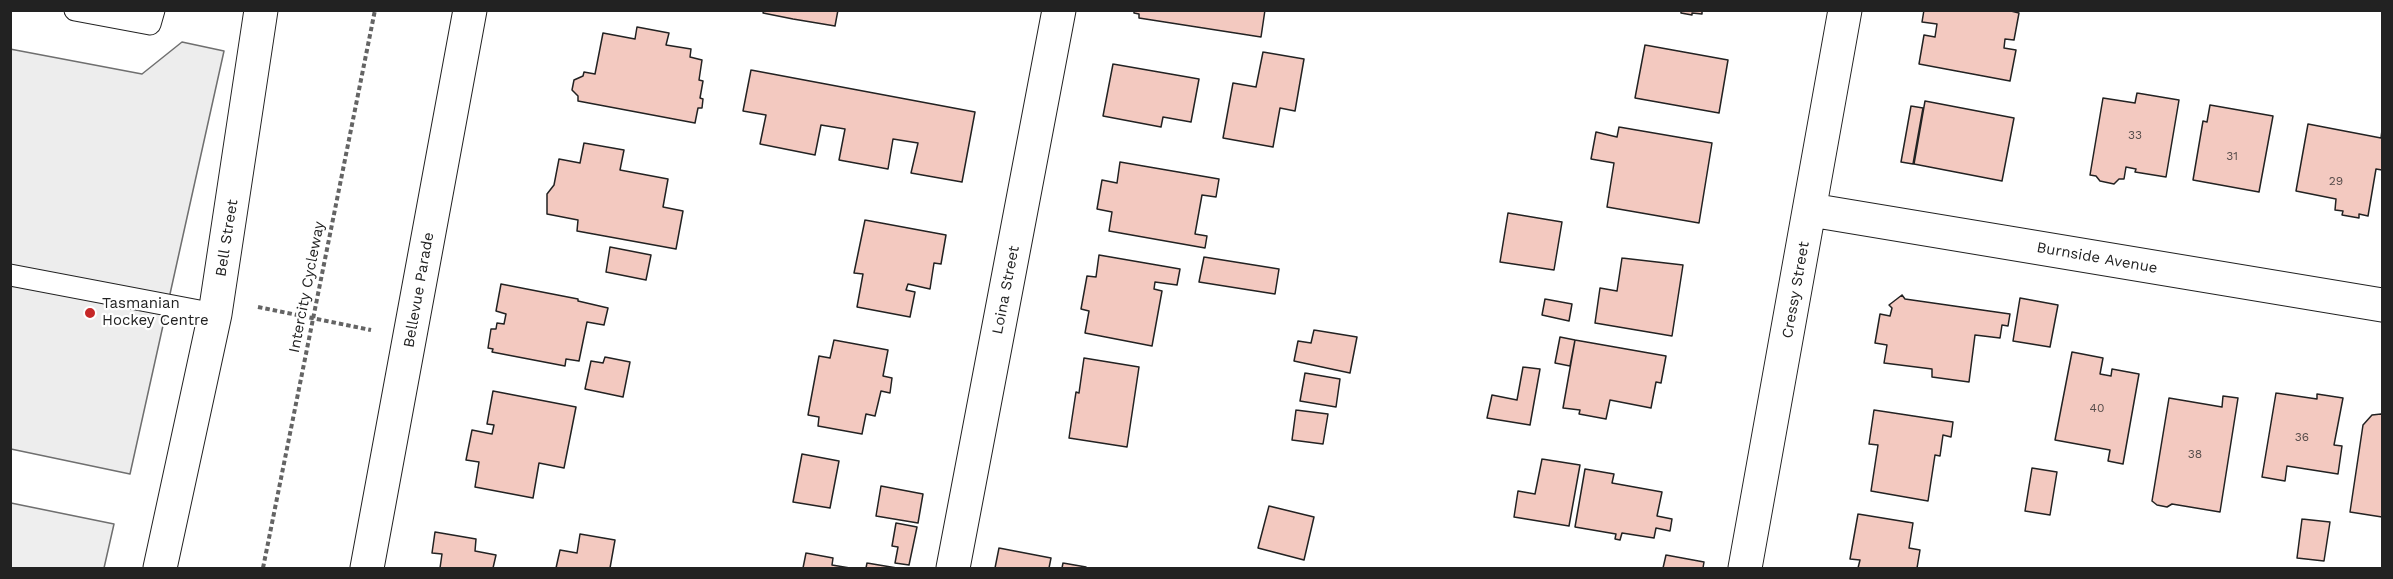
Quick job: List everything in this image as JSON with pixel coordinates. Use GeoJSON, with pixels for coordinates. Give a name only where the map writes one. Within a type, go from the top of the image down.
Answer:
{"type":"FeatureCollection","features":[{"type":"Feature","properties":{"kind":"street","name":"Bell Street"},"geometry":{"type":"LineString","coordinates":[[160,568],[215,314],[261,10]]}},
{"type":"Feature","properties":{"kind":"street","name":"Bellevue Parade"},"geometry":{"type":"LineString","coordinates":[[368,568],[470,10]]}},
{"type":"Feature","properties":{"kind":"street","name":"Loina Street"},"geometry":{"type":"LineString","coordinates":[[953,568],[1059,10]]}},
{"type":"Feature","properties":{"kind":"street","name":"Cressy Street"},"geometry":{"type":"LineString","coordinates":[[1745,568],[1811,210],[1845,10]]}},
{"type":"Feature","properties":{"kind":"street","name":"Burnside Avenue"},"geometry":{"type":"LineString","coordinates":[[1811,210],[2382,305]]}},
{"type":"Feature","properties":{"kind":"lane"},"geometry":{"type":"LineString","coordinates":[[75,10],[150,24],[154,10]]}},
{"type":"Feature","properties":{"kind":"lane"},"geometry":{"type":"LineString","coordinates":[[10,275],[215,314]]}},
{"type":"Feature","properties":{"kind":"path","name":"Intercity Cycleway"},"geometry":{"type":"LineString","coordinates":[[263,568],[375,10]]}},
{"type":"Feature","properties":{"kind":"path"},"geometry":{"type":"LineString","coordinates":[[252,306],[410,337]]}},
{"type":"Feature","properties":{"kind":"shaded area","name":"Tasmanian Hockey Centre"},"geometry":{"type":"Polygon","coordinates":[[[182,42],[224,51],[130,474],[11,449],[10,49],[142,74],[182,42]]]}},
{"type":"Feature","properties":{"kind":"shaded area"},"geometry":{"type":"Polygon","coordinates":[[[11,503],[114,524],[104,568],[11,568],[11,503]]]}},
{"type":"Feature","properties":{"kind":"building"},"geometry":{"type":"Polygon","coordinates":[[[764,10],[838,10],[835,26],[763,13],[764,10]]]}},
{"type":"Feature","properties":{"kind":"building"},"geometry":{"type":"Polygon","coordinates":[[[1134,10],[1265,10],[1261,37],[1139,18],[1139,14],[1134,13],[1134,10]]]}},
{"type":"Feature","properties":{"kind":"building"},"geometry":{"type":"Polygon","coordinates":[[[1681,10],[1702,10],[1702,14],[1681,13],[1681,10]]]}},
{"type":"Feature","properties":{"kind":"building"},"geometry":{"type":"Polygon","coordinates":[[[1924,10],[2007,10],[2019,13],[2014,40],[2005,39],[2004,48],[2016,50],[2010,81],[1919,64],[1924,35],[1935,37],[1937,24],[1922,22],[1924,10]]]}},
{"type":"Feature","properties":{"kind":"building"},"geometry":{"type":"Polygon","coordinates":[[[637,27],[669,33],[666,45],[691,49],[690,57],[702,60],[699,80],[703,81],[700,98],[703,99],[702,108],[698,108],[695,123],[578,101],[578,96],[572,90],[574,80],[583,76],[584,72],[595,74],[603,33],[635,39],[637,27]]]}},
{"type":"Feature","properties":{"kind":"building"},"geometry":{"type":"Polygon","coordinates":[[[1645,45],[1728,60],[1719,113],[1635,98],[1645,45]]]}},
{"type":"Feature","properties":{"kind":"building"},"geometry":{"type":"Polygon","coordinates":[[[1263,52],[1304,59],[1295,111],[1280,108],[1273,147],[1223,138],[1233,83],[1256,87],[1263,52]]]}},
{"type":"Feature","properties":{"kind":"building"},"geometry":{"type":"Polygon","coordinates":[[[1113,64],[1199,79],[1191,122],[1163,117],[1161,127],[1103,116],[1113,64]]]}},
{"type":"Feature","properties":{"kind":"building"},"geometry":{"type":"Polygon","coordinates":[[[751,70],[975,112],[962,182],[911,173],[918,143],[893,139],[888,169],[839,160],[845,129],[821,125],[815,155],[760,144],[766,115],[743,111],[751,70]]]}},
{"type":"Feature","properties":{"kind":"building"},"geometry":{"type":"Polygon","coordinates":[[[2137,93],[2179,100],[2166,177],[2135,172],[2136,169],[2126,167],[2124,179],[2119,179],[2114,184],[2100,181],[2096,176],[2090,175],[2103,98],[2135,103],[2137,93]]]}},
{"type":"Feature","properties":{"kind":"building"},"geometry":{"type":"Polygon","coordinates":[[[1925,101],[2014,118],[2002,181],[1914,164],[1925,101]]]}},
{"type":"Feature","properties":{"kind":"building"},"geometry":{"type":"Polygon","coordinates":[[[2210,105],[2273,116],[2259,192],[2193,180],[2203,121],[2207,122],[2210,105]]]}},
{"type":"Feature","properties":{"kind":"building"},"geometry":{"type":"Polygon","coordinates":[[[1911,106],[1923,108],[1913,164],[1901,162],[1911,106]]]}},
{"type":"Feature","properties":{"kind":"building"},"geometry":{"type":"Polygon","coordinates":[[[2308,124],[2381,138],[2382,130],[2382,170],[2376,169],[2368,216],[2359,214],[2359,218],[2342,215],[2343,211],[2335,210],[2336,199],[2296,191],[2308,124]]]}},
{"type":"Feature","properties":{"kind":"building"},"geometry":{"type":"Polygon","coordinates":[[[1619,127],[1712,143],[1699,223],[1607,207],[1614,163],[1591,159],[1596,132],[1617,137],[1619,127]]]}},
{"type":"Feature","properties":{"kind":"building"},"geometry":{"type":"Polygon","coordinates":[[[584,143],[624,150],[620,170],[668,179],[663,207],[683,211],[676,249],[577,231],[578,220],[547,214],[547,194],[554,185],[559,159],[580,163],[584,143]]]}},
{"type":"Feature","properties":{"kind":"building"},"geometry":{"type":"Polygon","coordinates":[[[1120,162],[1219,179],[1216,197],[1202,195],[1195,234],[1207,236],[1205,248],[1109,231],[1112,212],[1097,209],[1102,180],[1117,183],[1120,162]]]}},
{"type":"Feature","properties":{"kind":"building"},"geometry":{"type":"Polygon","coordinates":[[[1508,213],[1562,222],[1554,270],[1500,262],[1508,213]]]}},
{"type":"Feature","properties":{"kind":"building"},"geometry":{"type":"Polygon","coordinates":[[[865,220],[946,235],[941,264],[934,263],[930,289],[908,284],[906,290],[915,292],[910,317],[857,307],[863,274],[854,273],[865,220]]]}},
{"type":"Feature","properties":{"kind":"building"},"geometry":{"type":"Polygon","coordinates":[[[610,247],[651,255],[646,280],[606,272],[610,247]]]}},
{"type":"Feature","properties":{"kind":"building"},"geometry":{"type":"Polygon","coordinates":[[[1099,255],[1180,269],[1177,285],[1155,282],[1154,289],[1162,291],[1152,346],[1085,333],[1089,311],[1081,309],[1087,276],[1096,277],[1099,255]]]}},
{"type":"Feature","properties":{"kind":"building"},"geometry":{"type":"Polygon","coordinates":[[[1204,257],[1279,269],[1275,294],[1199,282],[1204,257]]]}},
{"type":"Feature","properties":{"kind":"building"},"geometry":{"type":"Polygon","coordinates":[[[1622,258],[1683,265],[1672,336],[1595,323],[1600,288],[1617,291],[1622,258]]]}},
{"type":"Feature","properties":{"kind":"building"},"geometry":{"type":"Polygon","coordinates":[[[501,284],[578,299],[578,301],[608,308],[604,325],[587,322],[579,361],[566,359],[565,366],[492,352],[493,349],[488,348],[491,329],[496,329],[497,323],[504,324],[506,314],[496,311],[501,284]]]}},
{"type":"Feature","properties":{"kind":"building"},"geometry":{"type":"Polygon","coordinates":[[[1902,295],[1905,299],[2010,314],[2008,326],[2002,325],[2000,338],[1975,335],[1969,382],[1932,377],[1932,369],[1884,363],[1887,345],[1875,343],[1880,314],[1890,316],[1892,308],[1889,305],[1902,295]]]}},
{"type":"Feature","properties":{"kind":"building"},"geometry":{"type":"Polygon","coordinates":[[[2020,298],[2058,305],[2050,347],[2013,341],[2020,298]]]}},
{"type":"Feature","properties":{"kind":"building"},"geometry":{"type":"Polygon","coordinates":[[[1545,299],[1572,304],[1569,321],[1542,315],[1545,299]]]}},
{"type":"Feature","properties":{"kind":"building"},"geometry":{"type":"Polygon","coordinates":[[[1314,330],[1357,337],[1350,373],[1294,361],[1298,341],[1311,343],[1314,330]]]}},
{"type":"Feature","properties":{"kind":"building"},"geometry":{"type":"Polygon","coordinates":[[[1560,337],[1575,340],[1570,366],[1555,363],[1560,337]]]}},
{"type":"Feature","properties":{"kind":"building"},"geometry":{"type":"Polygon","coordinates":[[[834,340],[888,350],[883,376],[892,378],[890,393],[881,391],[875,416],[866,414],[862,434],[818,426],[819,417],[808,415],[819,356],[830,358],[834,340]]]}},
{"type":"Feature","properties":{"kind":"building"},"geometry":{"type":"Polygon","coordinates":[[[1575,340],[1666,356],[1661,383],[1656,382],[1651,408],[1610,400],[1606,419],[1579,414],[1580,410],[1563,408],[1575,340]]]}},
{"type":"Feature","properties":{"kind":"building"},"geometry":{"type":"Polygon","coordinates":[[[2072,352],[2103,358],[2100,374],[2111,376],[2112,369],[2139,374],[2123,464],[2108,461],[2110,450],[2055,440],[2072,352]]]}},
{"type":"Feature","properties":{"kind":"building"},"geometry":{"type":"Polygon","coordinates":[[[605,357],[630,362],[623,397],[585,389],[591,361],[603,363],[605,357]]]}},
{"type":"Feature","properties":{"kind":"building"},"geometry":{"type":"Polygon","coordinates":[[[1084,358],[1139,367],[1127,447],[1069,438],[1084,358]]]}},
{"type":"Feature","properties":{"kind":"building"},"geometry":{"type":"Polygon","coordinates":[[[1523,367],[1540,369],[1530,425],[1487,418],[1492,395],[1517,400],[1523,367]]]}},
{"type":"Feature","properties":{"kind":"building"},"geometry":{"type":"Polygon","coordinates":[[[1305,373],[1340,379],[1336,407],[1300,401],[1305,373]]]}},
{"type":"Feature","properties":{"kind":"building"},"geometry":{"type":"Polygon","coordinates":[[[493,391],[576,407],[564,468],[539,463],[533,498],[475,487],[479,462],[466,460],[472,430],[492,434],[494,425],[487,424],[493,391]]]}},
{"type":"Feature","properties":{"kind":"building"},"geometry":{"type":"Polygon","coordinates":[[[2276,393],[2317,399],[2317,394],[2343,398],[2334,445],[2342,446],[2338,474],[2287,466],[2285,481],[2262,477],[2276,393]]]}},
{"type":"Feature","properties":{"kind":"building"},"geometry":{"type":"Polygon","coordinates":[[[2223,396],[2238,398],[2220,512],[2172,504],[2167,507],[2157,505],[2152,501],[2169,398],[2222,407],[2223,396]]]}},
{"type":"Feature","properties":{"kind":"building"},"geometry":{"type":"Polygon","coordinates":[[[1296,410],[1328,414],[1323,444],[1292,440],[1296,410]]]}},
{"type":"Feature","properties":{"kind":"building"},"geometry":{"type":"Polygon","coordinates":[[[1874,410],[1953,422],[1951,437],[1943,435],[1940,456],[1935,455],[1928,501],[1871,491],[1878,445],[1869,444],[1874,410]]]}},
{"type":"Feature","properties":{"kind":"building"},"geometry":{"type":"Polygon","coordinates":[[[2381,414],[2382,517],[2350,512],[2363,425],[2372,415],[2381,414]]]}},
{"type":"Feature","properties":{"kind":"building"},"geometry":{"type":"Polygon","coordinates":[[[802,454],[839,461],[830,508],[793,502],[802,454]]]}},
{"type":"Feature","properties":{"kind":"building"},"geometry":{"type":"Polygon","coordinates":[[[1542,459],[1580,465],[1569,526],[1514,517],[1518,491],[1535,494],[1542,459]]]}},
{"type":"Feature","properties":{"kind":"building"},"geometry":{"type":"Polygon","coordinates":[[[2032,468],[2057,472],[2050,515],[2025,511],[2032,468]]]}},
{"type":"Feature","properties":{"kind":"building"},"geometry":{"type":"Polygon","coordinates":[[[1585,469],[1614,474],[1612,483],[1662,492],[1657,516],[1672,519],[1670,531],[1656,528],[1654,538],[1622,533],[1620,540],[1615,539],[1616,534],[1575,527],[1585,469]]]}},
{"type":"Feature","properties":{"kind":"building"},"geometry":{"type":"Polygon","coordinates":[[[881,486],[923,494],[918,523],[876,516],[881,486]]]}},
{"type":"Feature","properties":{"kind":"building"},"geometry":{"type":"Polygon","coordinates":[[[1269,506],[1314,517],[1304,560],[1258,548],[1269,506]]]}},
{"type":"Feature","properties":{"kind":"building"},"geometry":{"type":"Polygon","coordinates":[[[1858,514],[1913,523],[1909,548],[1920,550],[1917,568],[1858,568],[1860,560],[1850,559],[1858,514]]]}},
{"type":"Feature","properties":{"kind":"building"},"geometry":{"type":"Polygon","coordinates":[[[2302,519],[2330,522],[2324,561],[2297,558],[2302,519]]]}},
{"type":"Feature","properties":{"kind":"building"},"geometry":{"type":"Polygon","coordinates":[[[896,523],[917,527],[909,565],[895,563],[898,547],[892,546],[896,523]]]}},
{"type":"Feature","properties":{"kind":"building"},"geometry":{"type":"Polygon","coordinates":[[[435,532],[476,539],[475,551],[496,555],[493,568],[440,568],[442,554],[432,553],[435,532]]]}},
{"type":"Feature","properties":{"kind":"building"},"geometry":{"type":"Polygon","coordinates":[[[580,534],[615,540],[610,568],[556,568],[560,550],[577,553],[580,534]]]}},
{"type":"Feature","properties":{"kind":"building"},"geometry":{"type":"Polygon","coordinates":[[[999,548],[1051,558],[1049,568],[995,568],[999,548]]]}},
{"type":"Feature","properties":{"kind":"building"},"geometry":{"type":"Polygon","coordinates":[[[806,553],[833,558],[832,565],[850,568],[803,568],[806,553]]]}},
{"type":"Feature","properties":{"kind":"building"},"geometry":{"type":"Polygon","coordinates":[[[1666,555],[1704,562],[1703,568],[1663,568],[1666,555]]]}},
{"type":"Feature","properties":{"kind":"building"},"geometry":{"type":"Polygon","coordinates":[[[867,563],[897,568],[866,568],[867,563]]]}},
{"type":"Feature","properties":{"kind":"building"},"geometry":{"type":"Polygon","coordinates":[[[1063,563],[1086,567],[1086,568],[1062,568],[1063,563]]]}},
{"type":"Feature","properties":{"kind":"place","name":"Tasmanian Hockey Centre"},"geometry":{"type":"Point","coordinates":[90,313]}}]}
